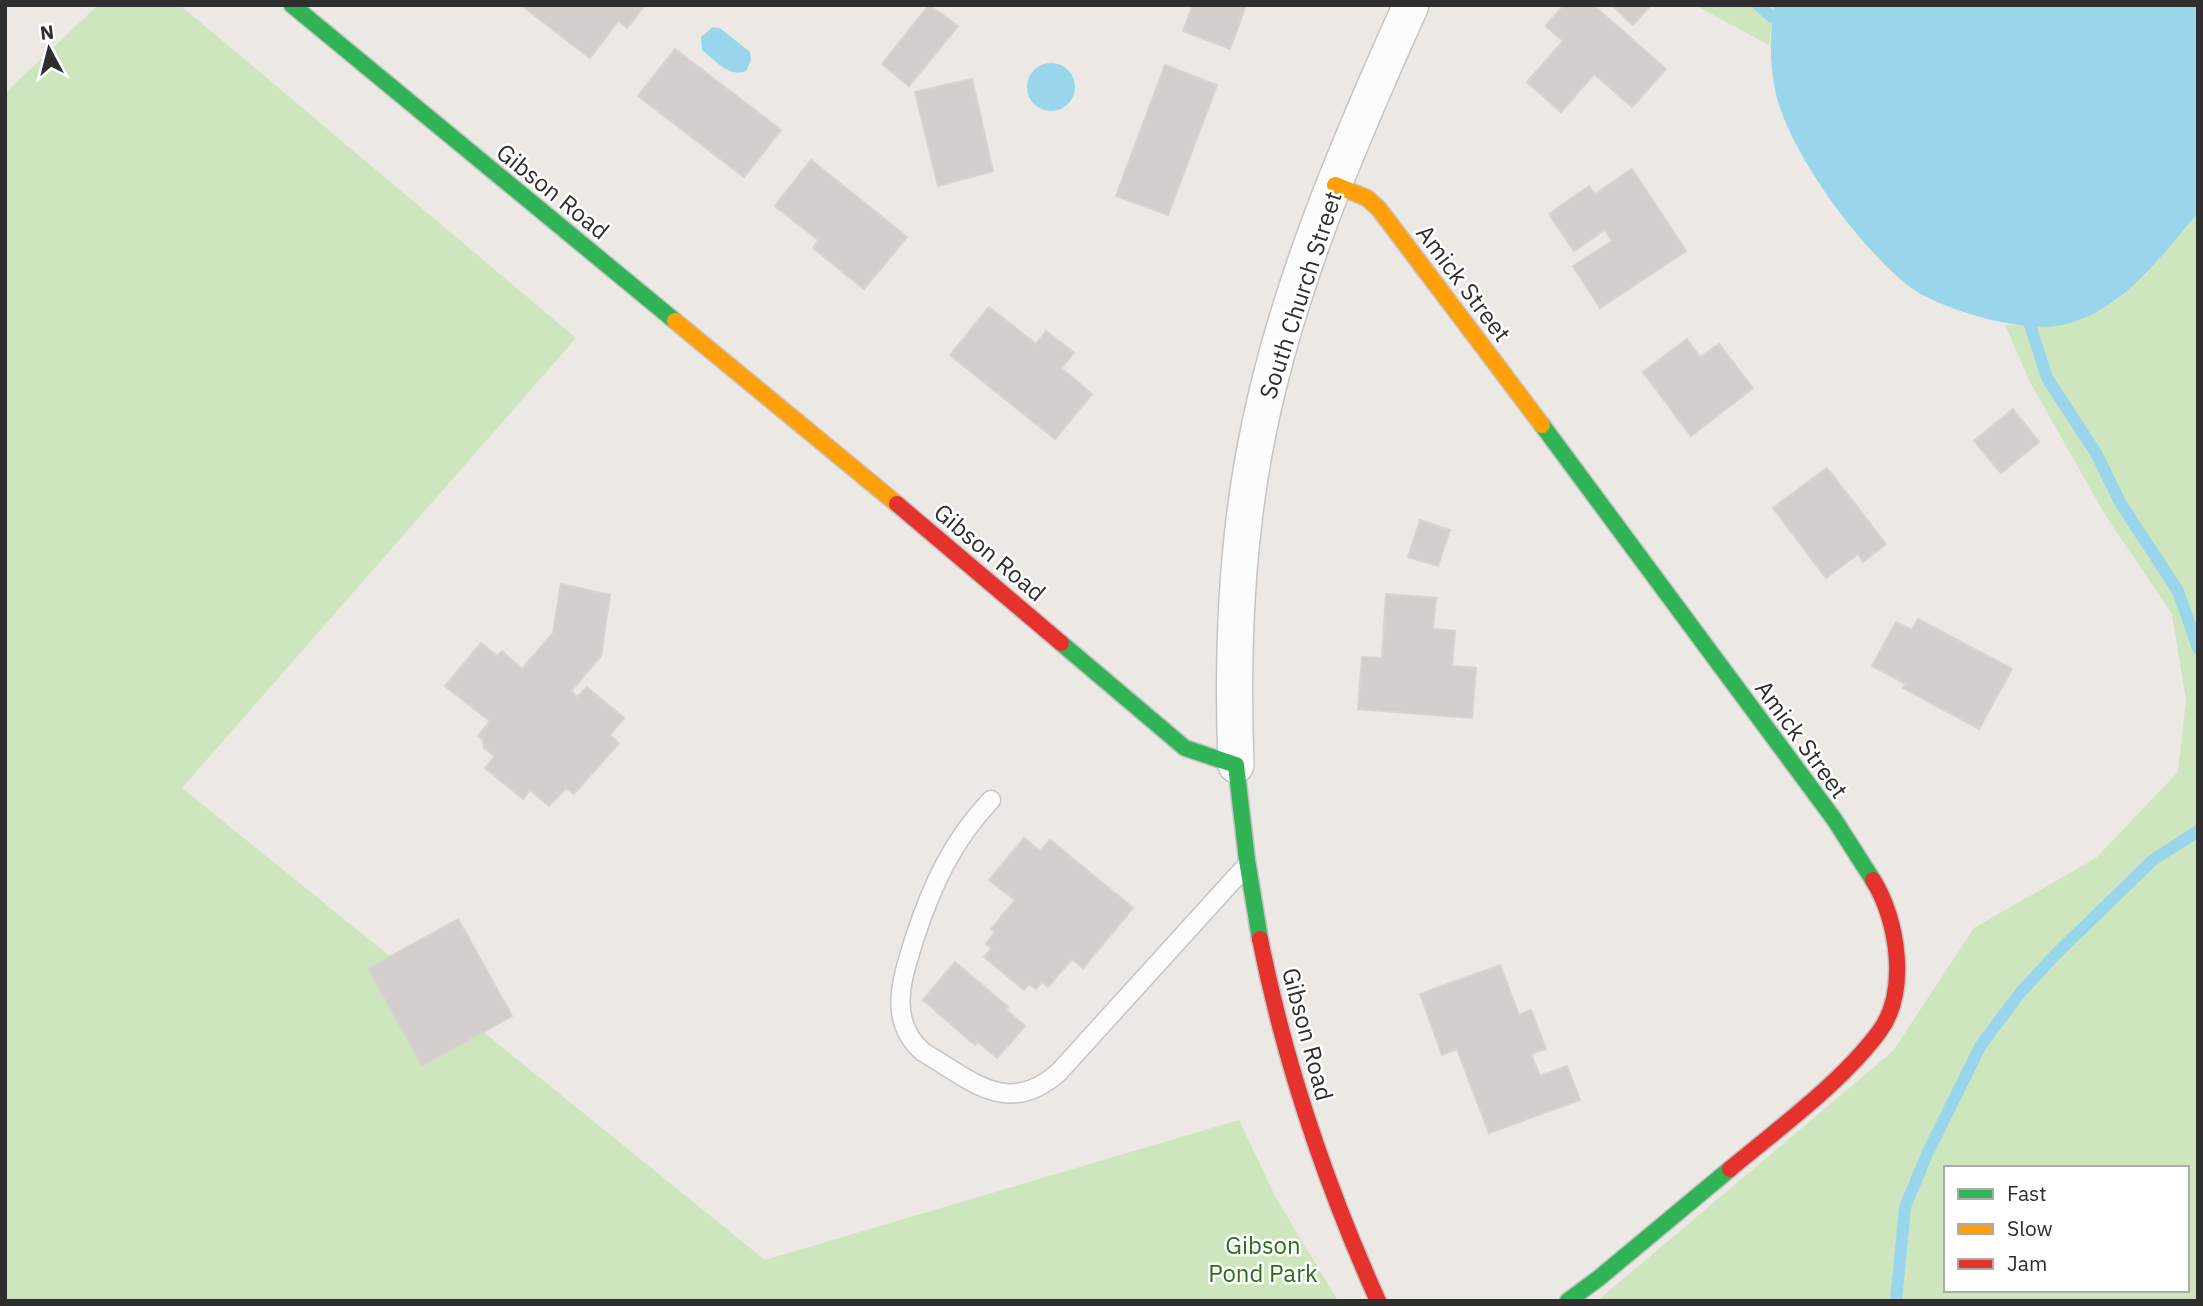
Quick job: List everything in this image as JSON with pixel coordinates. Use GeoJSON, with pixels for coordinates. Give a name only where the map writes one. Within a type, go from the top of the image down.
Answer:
{"type":"FeatureCollection","features":[{"type":"Feature","properties":{"kind":"street","name":"Gibson Road"},"geometry":{"type":"LineString","coordinates":[[292,5],[878,488],[1185,748],[1236,765],[1256,918],[1289,1055],[1315,1143],[1345,1227],[1378,1301]]}},
{"type":"Feature","properties":{"kind":"street","name":"South Church Street"},"geometry":{"type":"LineString","coordinates":[[1236,765],[1233,685],[1235,603],[1253,455],[1282,335],[1311,247],[1411,5]]}},
{"type":"Feature","properties":{"kind":"street","name":"Amick Street"},"geometry":{"type":"LineString","coordinates":[[1335,185],[1367,198],[1379,209],[1525,402],[1833,819],[1882,894],[1893,925],[1897,953],[1891,1009],[1880,1031],[1867,1047],[1812,1100],[1600,1278],[1567,1301]]}},
{"type":"Feature","properties":{"kind":"lane"},"geometry":{"type":"LineString","coordinates":[[991,800],[956,842],[929,896],[901,981],[899,1002],[905,1030],[914,1045],[1001,1094],[1013,1095],[1034,1090],[1059,1072],[1248,863]]}},
{"type":"Feature","properties":{"kind":"green space","name":"Gibson Pond Park"},"geometry":{"type":"Polygon","coordinates":[[[98,5],[180,5],[576,338],[182,788],[765,1260],[1239,1120],[1276,1198],[1338,1301],[5,1301],[5,93],[98,5]]]}},
{"type":"Feature","properties":{"kind":"green space"},"geometry":{"type":"Polygon","coordinates":[[[1695,5],[1774,5],[1769,45],[1702,9],[1695,5]]]}},
{"type":"Feature","properties":{"kind":"green space"},"geometry":{"type":"Polygon","coordinates":[[[2198,213],[2198,1301],[1597,1301],[1893,1051],[1974,928],[2096,858],[2178,772],[2186,700],[2172,614],[2107,518],[2031,384],[2005,325],[2064,325],[2116,300],[2146,274],[2198,213]]]}},
{"type":"Feature","properties":{"kind":"water"},"geometry":{"type":"Polygon","coordinates":[[[1774,5],[2198,5],[2198,213],[2156,263],[2124,293],[2107,306],[2067,324],[2050,327],[2007,323],[1960,311],[1920,294],[1887,267],[1848,223],[1796,144],[1776,94],[1772,72],[1774,5]]]}},
{"type":"Feature","properties":{"kind":"water"},"geometry":{"type":"Polygon","coordinates":[[[713,27],[721,29],[750,52],[751,60],[746,71],[740,73],[728,70],[702,50],[701,37],[713,27]]]}},
{"type":"Feature","properties":{"kind":"water"},"geometry":{"type":"Polygon","coordinates":[[[1051,63],[1068,70],[1075,87],[1068,104],[1051,111],[1034,104],[1027,87],[1034,70],[1051,63]]]}},
{"type":"Feature","properties":{"kind":"building"},"geometry":{"type":"Polygon","coordinates":[[[521,5],[645,5],[627,28],[618,21],[590,58],[521,5]]]}},
{"type":"Feature","properties":{"kind":"building"},"geometry":{"type":"Polygon","coordinates":[[[929,5],[958,26],[909,86],[882,64],[929,5]]]}},
{"type":"Feature","properties":{"kind":"building"},"geometry":{"type":"Polygon","coordinates":[[[1193,5],[1246,5],[1230,49],[1183,31],[1193,5]]]}},
{"type":"Feature","properties":{"kind":"building"},"geometry":{"type":"Polygon","coordinates":[[[1564,5],[1593,5],[1666,69],[1632,107],[1594,74],[1561,112],[1527,82],[1563,41],[1546,26],[1564,5]]]}},
{"type":"Feature","properties":{"kind":"building"},"geometry":{"type":"Polygon","coordinates":[[[1612,5],[1651,5],[1633,25],[1612,5]]]}},
{"type":"Feature","properties":{"kind":"building"},"geometry":{"type":"Polygon","coordinates":[[[675,49],[781,130],[744,177],[638,96],[675,49]]]}},
{"type":"Feature","properties":{"kind":"building"},"geometry":{"type":"Polygon","coordinates":[[[1165,65],[1217,85],[1168,215],[1116,196],[1165,65]]]}},
{"type":"Feature","properties":{"kind":"building"},"geometry":{"type":"Polygon","coordinates":[[[972,79],[993,171],[938,186],[915,92],[972,79]]]}},
{"type":"Feature","properties":{"kind":"building"},"geometry":{"type":"Polygon","coordinates":[[[811,160],[907,237],[864,289],[813,248],[818,240],[775,206],[811,160]]]}},
{"type":"Feature","properties":{"kind":"building"},"geometry":{"type":"Polygon","coordinates":[[[1632,169],[1686,251],[1600,308],[1573,266],[1612,241],[1605,230],[1574,251],[1549,214],[1589,186],[1595,194],[1632,169]]]}},
{"type":"Feature","properties":{"kind":"building"},"geometry":{"type":"Polygon","coordinates":[[[989,307],[1036,344],[1046,331],[1074,353],[1061,368],[1092,394],[1055,439],[950,355],[989,307]]]}},
{"type":"Feature","properties":{"kind":"building"},"geometry":{"type":"Polygon","coordinates":[[[1687,339],[1700,357],[1719,344],[1753,388],[1691,436],[1643,372],[1687,339]]]}},
{"type":"Feature","properties":{"kind":"building"},"geometry":{"type":"Polygon","coordinates":[[[2013,409],[2039,442],[2001,473],[1974,441],[2013,409]]]}},
{"type":"Feature","properties":{"kind":"building"},"geometry":{"type":"Polygon","coordinates":[[[1827,468],[1886,544],[1863,562],[1858,554],[1826,578],[1773,508],[1827,468]]]}},
{"type":"Feature","properties":{"kind":"building"},"geometry":{"type":"Polygon","coordinates":[[[1420,520],[1450,530],[1438,566],[1408,557],[1420,520]]]}},
{"type":"Feature","properties":{"kind":"building"},"geometry":{"type":"Polygon","coordinates":[[[561,584],[610,595],[601,656],[571,691],[577,697],[587,687],[624,718],[610,735],[619,743],[574,794],[566,788],[549,806],[530,790],[523,799],[485,768],[495,756],[484,748],[483,740],[478,736],[490,721],[445,686],[481,643],[497,656],[502,651],[522,669],[553,633],[561,584]]]}},
{"type":"Feature","properties":{"kind":"building"},"geometry":{"type":"Polygon","coordinates":[[[1386,594],[1436,598],[1433,629],[1455,631],[1452,666],[1476,668],[1472,718],[1358,709],[1362,657],[1382,658],[1386,594]]]}},
{"type":"Feature","properties":{"kind":"building"},"geometry":{"type":"Polygon","coordinates":[[[1918,619],[2012,669],[1979,729],[1903,688],[1906,684],[1872,666],[1896,622],[1912,630],[1918,619]]]}},
{"type":"Feature","properties":{"kind":"building"},"geometry":{"type":"Polygon","coordinates":[[[1024,838],[1040,851],[1050,840],[1133,908],[1083,968],[1072,959],[1048,987],[1042,982],[1036,989],[1029,984],[1024,990],[984,957],[992,948],[986,944],[995,932],[991,929],[1015,900],[989,880],[1024,838]]]}},
{"type":"Feature","properties":{"kind":"building"},"geometry":{"type":"Polygon","coordinates":[[[458,919],[512,1016],[422,1066],[368,969],[458,919]]]}},
{"type":"Feature","properties":{"kind":"building"},"geometry":{"type":"Polygon","coordinates":[[[955,962],[1008,1007],[1006,1010],[1025,1026],[997,1058],[977,1041],[975,1045],[923,1000],[955,962]]]}},
{"type":"Feature","properties":{"kind":"building"},"geometry":{"type":"Polygon","coordinates":[[[1500,965],[1519,1015],[1531,1010],[1546,1049],[1531,1054],[1540,1076],[1567,1066],[1580,1100],[1489,1133],[1457,1049],[1442,1055],[1420,994],[1500,965]]]}},
{"type":"Feature","properties":{"kind":"waterway"},"geometry":{"type":"LineString","coordinates":[[1758,5],[1772,17]]}},
{"type":"Feature","properties":{"kind":"waterway"},"geometry":{"type":"LineString","coordinates":[[2030,325],[2047,378],[2096,453],[2121,504],[2178,591],[2198,648]]}},
{"type":"Feature","properties":{"kind":"waterway"},"geometry":{"type":"LineString","coordinates":[[1896,1301],[1905,1207],[1928,1152],[1981,1045],[2020,993],[2056,954],[2153,860],[2198,831]]}},
{"type":"Feature","properties":{"kind":"traffic: fast"},"geometry":{"type":"LineString","coordinates":[[292,5],[675,321]]}},
{"type":"Feature","properties":{"kind":"traffic: fast"},"geometry":{"type":"LineString","coordinates":[[1542,425],[1834,819],[1873,880]]}},
{"type":"Feature","properties":{"kind":"traffic: fast"},"geometry":{"type":"LineString","coordinates":[[1061,643],[1185,748],[1236,765],[1260,939]]}},
{"type":"Feature","properties":{"kind":"traffic: fast"},"geometry":{"type":"LineString","coordinates":[[1568,1301],[1730,1169]]}},
{"type":"Feature","properties":{"kind":"traffic: slow"},"geometry":{"type":"LineString","coordinates":[[1335,185],[1367,198],[1379,209],[1542,425]]}},
{"type":"Feature","properties":{"kind":"traffic: slow"},"geometry":{"type":"LineString","coordinates":[[675,321],[897,504]]}},
{"type":"Feature","properties":{"kind":"traffic: jam"},"geometry":{"type":"LineString","coordinates":[[897,504],[1061,643]]}},
{"type":"Feature","properties":{"kind":"traffic: jam"},"geometry":{"type":"LineString","coordinates":[[1730,1169],[1847,1069],[1879,1032],[1888,1016],[1894,997],[1897,956],[1889,915],[1873,880]]}},
{"type":"Feature","properties":{"kind":"traffic: jam"},"geometry":{"type":"LineString","coordinates":[[1260,939],[1282,1032],[1309,1123],[1341,1213],[1378,1301]]}}]}
